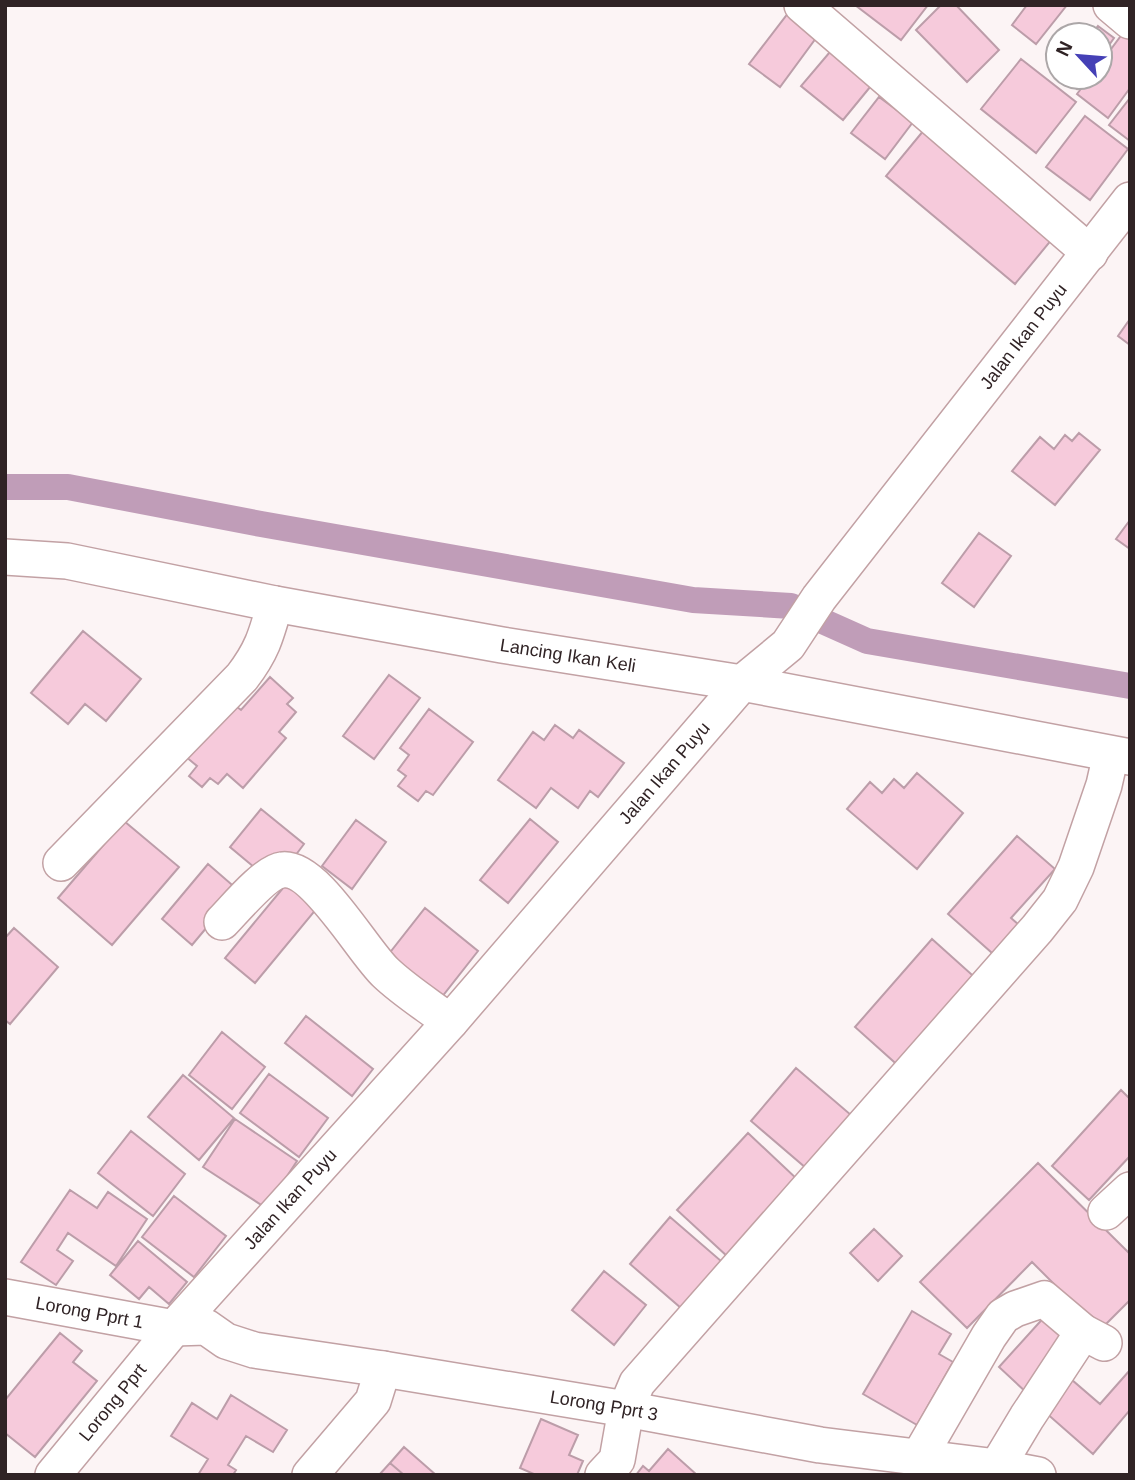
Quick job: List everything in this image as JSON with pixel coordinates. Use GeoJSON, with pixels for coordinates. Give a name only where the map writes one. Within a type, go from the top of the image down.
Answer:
{"type":"FeatureCollection","features":[{"type":"Feature","properties":{"kind":"street"},"geometry":{"type":"LineString","coordinates":[[802,5],[1090,253]]}},
{"type":"Feature","properties":{"kind":"street"},"geometry":{"type":"LineString","coordinates":[[1111,5],[1130,22]]}},
{"type":"Feature","properties":{"kind":"street","name":"Jalan Ikan Puyu"},"geometry":{"type":"LineString","coordinates":[[174,1328],[450,1022],[742,683],[788,645],[819,598],[1130,200]]}},
{"type":"Feature","properties":{"kind":"street","name":"Lancing Ikan Keli"},"geometry":{"type":"LineString","coordinates":[[5,557],[67,562],[275,604],[742,683],[1120,756]]}},
{"type":"Feature","properties":{"kind":"street"},"geometry":{"type":"LineString","coordinates":[[61,863],[242,677],[266,638],[275,604]]}},
{"type":"Feature","properties":{"kind":"street"},"geometry":{"type":"LineString","coordinates":[[603,1475],[617,1460],[626,1409],[637,1383],[1060,900],[1076,867],[1104,785],[1120,756]]}},
{"type":"Feature","properties":{"kind":"street"},"geometry":{"type":"LineString","coordinates":[[222,922],[263,880],[281,870],[296,871],[321,891],[384,972],[450,1022]]}},
{"type":"Feature","properties":{"kind":"street","name":"Lorong Pprt 1"},"geometry":{"type":"LineString","coordinates":[[5,1297],[174,1328]]}},
{"type":"Feature","properties":{"kind":"street"},"geometry":{"type":"LineString","coordinates":[[919,1457],[989,1336],[1003,1317],[1015,1309],[1044,1299],[1093,1338],[1027,1417],[997,1467]]}},
{"type":"Feature","properties":{"kind":"street","name":"Lorong Pprt 3"},"geometry":{"type":"LineString","coordinates":[[174,1328],[206,1327],[226,1341],[254,1350],[626,1409],[820,1445],[997,1467],[1038,1475]]}},
{"type":"Feature","properties":{"kind":"street","name":"Lorong Pprt"},"geometry":{"type":"LineString","coordinates":[[53,1475],[174,1328]]}},
{"type":"Feature","properties":{"kind":"street"},"geometry":{"type":"LineString","coordinates":[[310,1475],[373,1401],[383,1369]]}},
{"type":"Feature","properties":{"kind":"building"},"geometry":{"type":"Polygon","coordinates":[[[855,5],[928,5],[901,40],[855,5]]]}},
{"type":"Feature","properties":{"kind":"building"},"geometry":{"type":"Polygon","coordinates":[[[941,5],[956,5],[999,50],[967,82],[916,30],[941,5]]]}},
{"type":"Feature","properties":{"kind":"building"},"geometry":{"type":"Polygon","coordinates":[[[1027,5],[1067,5],[1054,21],[1044,21],[1044,34],[1036,44],[1012,25],[1027,5]]]}},
{"type":"Feature","properties":{"kind":"building"},"geometry":{"type":"Polygon","coordinates":[[[789,12],[819,34],[780,87],[749,64],[789,12]]]}},
{"type":"Feature","properties":{"kind":"building"},"geometry":{"type":"Polygon","coordinates":[[[1123,33],[1130,38],[1130,88],[1108,118],[1077,94],[1079,91],[1114,91],[1114,45],[1123,33]]]}},
{"type":"Feature","properties":{"kind":"building"},"geometry":{"type":"Polygon","coordinates":[[[835,46],[875,81],[843,120],[801,86],[835,46]]]}},
{"type":"Feature","properties":{"kind":"building"},"geometry":{"type":"Polygon","coordinates":[[[1021,59],[1044,77],[1044,91],[1062,91],[1076,102],[1036,153],[981,109],[1021,59]]]}},
{"type":"Feature","properties":{"kind":"building"},"geometry":{"type":"Polygon","coordinates":[[[879,97],[913,122],[885,159],[851,133],[879,97]]]}},
{"type":"Feature","properties":{"kind":"building"},"geometry":{"type":"Polygon","coordinates":[[[1130,98],[1130,141],[1109,125],[1130,98]]]}},
{"type":"Feature","properties":{"kind":"building"},"geometry":{"type":"Polygon","coordinates":[[[1085,116],[1128,149],[1090,200],[1046,167],[1085,116]]]}},
{"type":"Feature","properties":{"kind":"building"},"geometry":{"type":"Polygon","coordinates":[[[924,130],[1053,238],[1015,284],[886,176],[924,130]]]}},
{"type":"Feature","properties":{"kind":"building"},"geometry":{"type":"Polygon","coordinates":[[[1130,319],[1130,345],[1118,336],[1130,319]]]}},
{"type":"Feature","properties":{"kind":"building"},"geometry":{"type":"Polygon","coordinates":[[[1079,433],[1100,450],[1055,505],[1012,471],[1040,437],[1054,449],[1065,435],[1072,441],[1079,433]]]}},
{"type":"Feature","properties":{"kind":"building"},"geometry":{"type":"Polygon","coordinates":[[[1130,520],[1130,549],[1116,539],[1130,520]]]}},
{"type":"Feature","properties":{"kind":"building"},"geometry":{"type":"Polygon","coordinates":[[[979,533],[1011,556],[974,607],[942,583],[979,533]]]}},
{"type":"Feature","properties":{"kind":"building"},"geometry":{"type":"Polygon","coordinates":[[[83,631],[141,679],[106,721],[85,704],[68,724],[31,693],[83,631]]]}},
{"type":"Feature","properties":{"kind":"building"},"geometry":{"type":"Polygon","coordinates":[[[389,675],[420,698],[374,759],[343,736],[389,675]]]}},
{"type":"Feature","properties":{"kind":"building"},"geometry":{"type":"Polygon","coordinates":[[[270,677],[293,698],[287,704],[296,712],[279,732],[286,738],[243,788],[227,774],[218,784],[210,778],[202,787],[189,776],[197,766],[185,756],[232,703],[241,710],[270,677]]]}},
{"type":"Feature","properties":{"kind":"building"},"geometry":{"type":"Polygon","coordinates":[[[429,709],[473,742],[433,795],[426,791],[418,801],[398,786],[406,776],[398,770],[409,755],[400,748],[429,709]]]}},
{"type":"Feature","properties":{"kind":"building"},"geometry":{"type":"Polygon","coordinates":[[[555,725],[573,738],[579,730],[624,763],[598,797],[590,791],[578,808],[551,788],[536,808],[498,780],[533,732],[544,740],[555,725]]]}},
{"type":"Feature","properties":{"kind":"building"},"geometry":{"type":"Polygon","coordinates":[[[917,773],[963,813],[917,869],[847,809],[870,782],[882,793],[894,779],[904,788],[917,773]]]}},
{"type":"Feature","properties":{"kind":"building"},"geometry":{"type":"Polygon","coordinates":[[[261,809],[304,844],[289,864],[261,873],[230,847],[261,809]]]}},
{"type":"Feature","properties":{"kind":"building"},"geometry":{"type":"Polygon","coordinates":[[[530,819],[558,842],[508,903],[480,880],[530,819]]]}},
{"type":"Feature","properties":{"kind":"building"},"geometry":{"type":"Polygon","coordinates":[[[356,820],[386,842],[352,889],[322,866],[356,820]]]}},
{"type":"Feature","properties":{"kind":"building"},"geometry":{"type":"Polygon","coordinates":[[[124,821],[179,867],[112,945],[58,898],[124,821]]]}},
{"type":"Feature","properties":{"kind":"building"},"geometry":{"type":"Polygon","coordinates":[[[1017,836],[1055,869],[1011,918],[1026,931],[1000,960],[948,914],[1017,836]]]}},
{"type":"Feature","properties":{"kind":"building"},"geometry":{"type":"Polygon","coordinates":[[[208,864],[238,890],[192,945],[162,919],[208,864]]]}},
{"type":"Feature","properties":{"kind":"building"},"geometry":{"type":"Polygon","coordinates":[[[288,882],[318,907],[255,983],[225,958],[288,882]]]}},
{"type":"Feature","properties":{"kind":"building"},"geometry":{"type":"Polygon","coordinates":[[[425,908],[478,951],[441,998],[388,955],[425,908]]]}},
{"type":"Feature","properties":{"kind":"building"},"geometry":{"type":"Polygon","coordinates":[[[14,928],[58,967],[10,1024],[5,1020],[5,938],[14,928]]]}},
{"type":"Feature","properties":{"kind":"building"},"geometry":{"type":"Polygon","coordinates":[[[932,939],[980,982],[902,1069],[855,1027],[932,939]]]}},
{"type":"Feature","properties":{"kind":"building"},"geometry":{"type":"Polygon","coordinates":[[[306,1016],[373,1069],[352,1096],[285,1043],[306,1016]]]}},
{"type":"Feature","properties":{"kind":"building"},"geometry":{"type":"Polygon","coordinates":[[[222,1032],[265,1067],[232,1109],[189,1075],[222,1032]]]}},
{"type":"Feature","properties":{"kind":"building"},"geometry":{"type":"Polygon","coordinates":[[[796,1068],[851,1115],[806,1168],[751,1121],[796,1068]]]}},
{"type":"Feature","properties":{"kind":"building"},"geometry":{"type":"Polygon","coordinates":[[[269,1074],[328,1118],[299,1157],[240,1113],[269,1074]]]}},
{"type":"Feature","properties":{"kind":"building"},"geometry":{"type":"Polygon","coordinates":[[[183,1075],[234,1118],[199,1160],[148,1117],[183,1075]]]}},
{"type":"Feature","properties":{"kind":"building"},"geometry":{"type":"Polygon","coordinates":[[[1121,1090],[1130,1099],[1130,1156],[1089,1200],[1052,1166],[1121,1090]]]}},
{"type":"Feature","properties":{"kind":"building"},"geometry":{"type":"Polygon","coordinates":[[[235,1119],[297,1161],[266,1208],[203,1167],[235,1119]]]}},
{"type":"Feature","properties":{"kind":"building"},"geometry":{"type":"Polygon","coordinates":[[[131,1131],[185,1174],[153,1216],[98,1173],[131,1131]]]}},
{"type":"Feature","properties":{"kind":"building"},"geometry":{"type":"Polygon","coordinates":[[[748,1133],[798,1180],[728,1257],[677,1210],[748,1133]]]}},
{"type":"Feature","properties":{"kind":"building"},"geometry":{"type":"Polygon","coordinates":[[[1038,1163],[1130,1254],[1130,1300],[1100,1330],[1032,1262],[967,1328],[920,1282],[1038,1163]]]}},
{"type":"Feature","properties":{"kind":"building"},"geometry":{"type":"Polygon","coordinates":[[[70,1190],[97,1208],[108,1192],[147,1219],[116,1266],[68,1233],[57,1250],[73,1261],[56,1285],[21,1262],[70,1190]]]}},
{"type":"Feature","properties":{"kind":"building"},"geometry":{"type":"Polygon","coordinates":[[[174,1196],[226,1236],[194,1277],[142,1237],[174,1196]]]}},
{"type":"Feature","properties":{"kind":"building"},"geometry":{"type":"Polygon","coordinates":[[[670,1217],[721,1261],[681,1308],[630,1264],[670,1217]]]}},
{"type":"Feature","properties":{"kind":"building"},"geometry":{"type":"Polygon","coordinates":[[[874,1229],[902,1256],[878,1281],[850,1253],[874,1229]]]}},
{"type":"Feature","properties":{"kind":"building"},"geometry":{"type":"Polygon","coordinates":[[[138,1241],[187,1282],[169,1304],[149,1287],[139,1299],[110,1275],[138,1241]]]}},
{"type":"Feature","properties":{"kind":"building"},"geometry":{"type":"Polygon","coordinates":[[[604,1271],[646,1305],[614,1345],[572,1310],[604,1271]]]}},
{"type":"Feature","properties":{"kind":"building"},"geometry":{"type":"Polygon","coordinates":[[[912,1311],[951,1334],[939,1354],[953,1362],[917,1425],[863,1394],[912,1311]]]}},
{"type":"Feature","properties":{"kind":"building"},"geometry":{"type":"Polygon","coordinates":[[[1047,1314],[1075,1340],[1027,1393],[999,1367],[1047,1314]]]}},
{"type":"Feature","properties":{"kind":"building"},"geometry":{"type":"Polygon","coordinates":[[[60,1333],[82,1351],[73,1362],[97,1381],[35,1457],[5,1433],[5,1400],[60,1333]]]}},
{"type":"Feature","properties":{"kind":"building"},"geometry":{"type":"Polygon","coordinates":[[[1130,1370],[1130,1410],[1093,1454],[1045,1412],[1072,1380],[1100,1404],[1130,1370]]]}},
{"type":"Feature","properties":{"kind":"building"},"geometry":{"type":"Polygon","coordinates":[[[231,1395],[287,1430],[273,1452],[246,1436],[228,1465],[236,1470],[233,1475],[198,1475],[208,1459],[171,1436],[192,1403],[217,1419],[231,1395]]]}},
{"type":"Feature","properties":{"kind":"building"},"geometry":{"type":"Polygon","coordinates":[[[541,1419],[578,1435],[569,1455],[583,1461],[577,1475],[536,1475],[520,1468],[541,1419]]]}},
{"type":"Feature","properties":{"kind":"building"},"geometry":{"type":"Polygon","coordinates":[[[404,1447],[436,1475],[404,1475],[390,1463],[404,1447]]]}},
{"type":"Feature","properties":{"kind":"building"},"geometry":{"type":"Polygon","coordinates":[[[668,1449],[697,1475],[636,1475],[643,1466],[649,1471],[668,1449]]]}},
{"type":"Feature","properties":{"kind":"building"},"geometry":{"type":"Polygon","coordinates":[[[390,1463],[404,1475],[379,1475],[390,1463]]]}},
{"type":"Feature","properties":{"kind":"waterway"},"geometry":{"type":"LineString","coordinates":[[5,487],[68,487],[693,600],[791,606],[867,641],[1130,686]]}}]}
